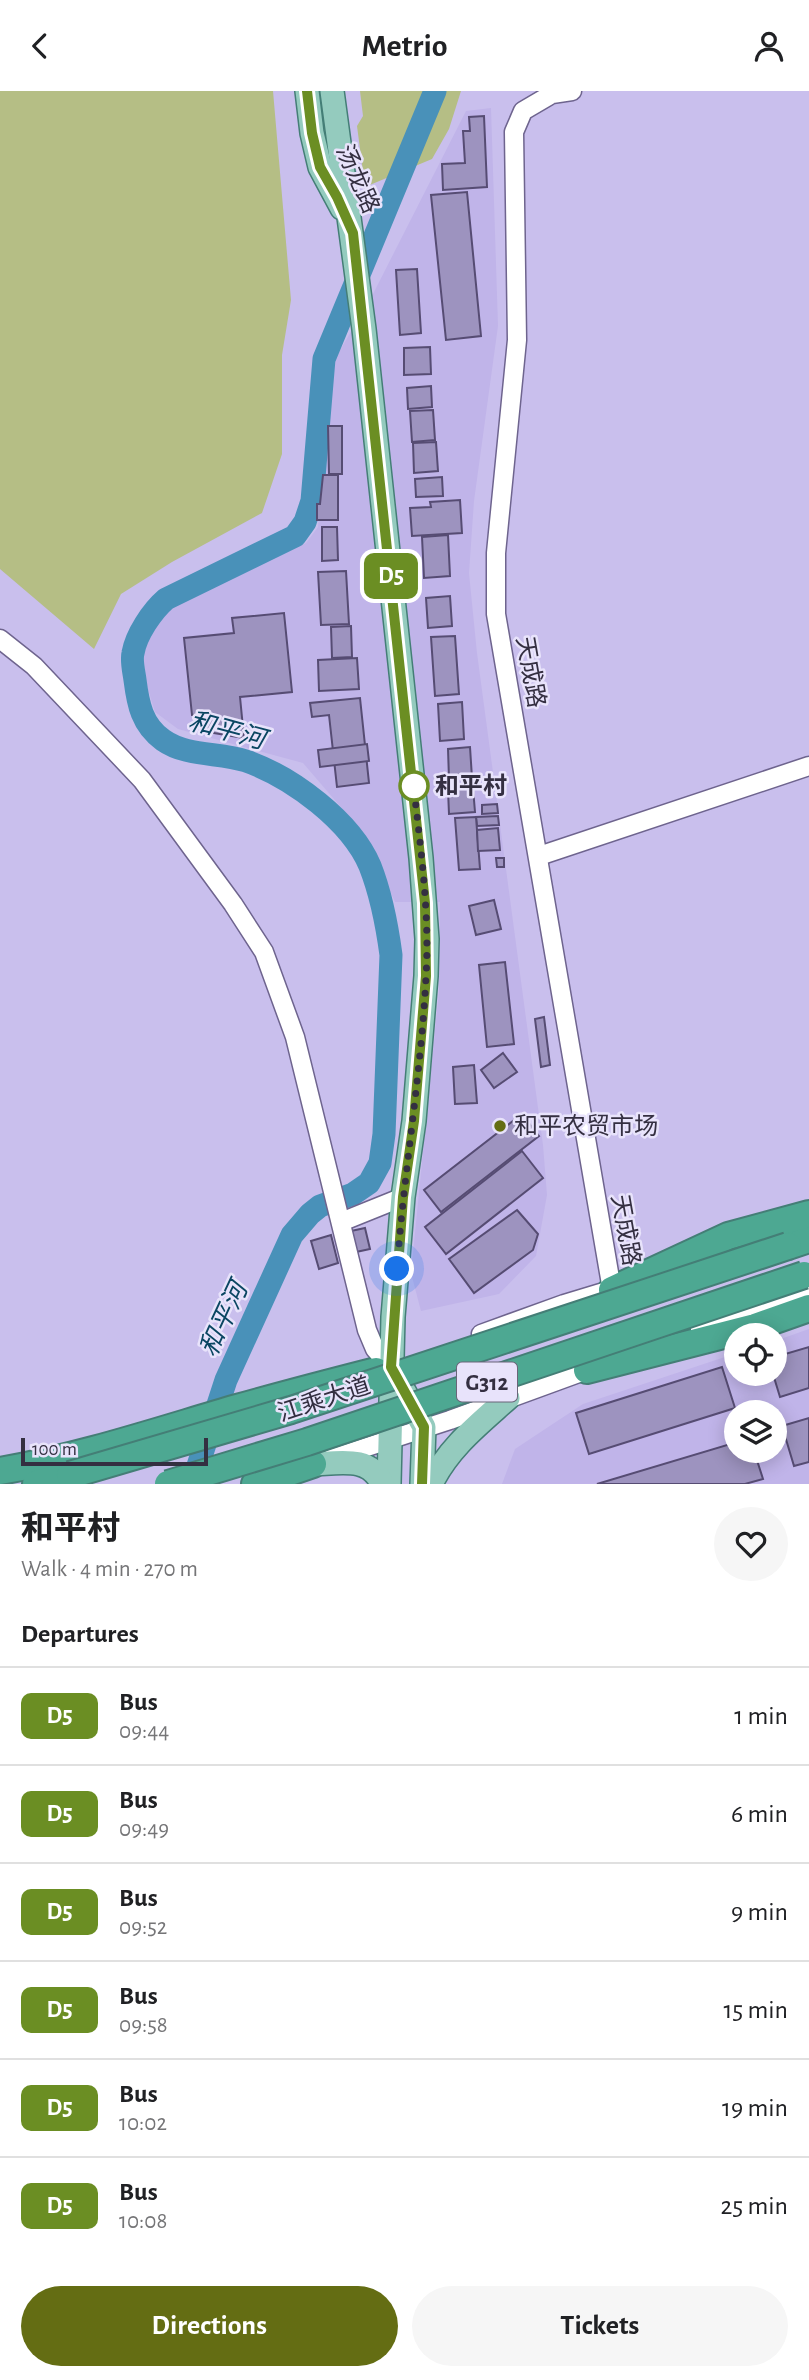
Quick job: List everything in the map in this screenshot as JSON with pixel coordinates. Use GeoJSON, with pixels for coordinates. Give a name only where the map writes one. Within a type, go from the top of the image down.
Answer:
{"type":"FeatureCollection","features":[{"type":"Feature","properties":{"kind":"highway"},"geometry":{"type":"LineString","coordinates":[[612,1290],[728,1236],[809,1214]]}},
{"type":"Feature","properties":{"kind":"highway","name":"江乘大道"},"geometry":{"type":"LineString","coordinates":[[36,1484],[291,1410],[809,1239]]}},
{"type":"Feature","properties":{"kind":"highway","name":"江乘大道"},"geometry":{"type":"LineString","coordinates":[[168,1484],[307,1442],[809,1273]]}},
{"type":"Feature","properties":{"kind":"highway"},"geometry":{"type":"LineString","coordinates":[[587,1370],[755,1327],[809,1308]]}},
{"type":"Feature","properties":{"kind":"highway"},"geometry":{"type":"LineString","coordinates":[[0,1471],[234,1414],[391,1367]]}},
{"type":"Feature","properties":{"kind":"highway"},"geometry":{"type":"LineString","coordinates":[[255,1484],[313,1464]]}},
{"type":"Feature","properties":{"kind":"main road","name":"汤龙路"},"geometry":{"type":"LineString","coordinates":[[307,91],[312,133],[320,167],[353,233]]}},
{"type":"Feature","properties":{"kind":"main road","name":"汤龙路"},"geometry":{"type":"LineString","coordinates":[[332,91],[338,147],[353,233]]}},
{"type":"Feature","properties":{"kind":"main road"},"geometry":{"type":"LineString","coordinates":[[353,233],[425,903],[426,976],[414,1121],[403,1197],[391,1367],[389,1484]]}},
{"type":"Feature","properties":{"kind":"main road"},"geometry":{"type":"LineString","coordinates":[[391,1367],[424,1427],[422,1484]]}},
{"type":"Feature","properties":{"kind":"main road"},"geometry":{"type":"LineString","coordinates":[[431,1484],[438,1469],[462,1439],[508,1398]]}},
{"type":"Feature","properties":{"kind":"main road"},"geometry":{"type":"LineString","coordinates":[[313,1464],[356,1462],[369,1466],[382,1484]]}},
{"type":"Feature","properties":{"kind":"street","name":"天成路"},"geometry":{"type":"LineString","coordinates":[[572,91],[552,93],[523,111],[514,132],[517,340],[496,553],[496,614],[612,1290]]}},
{"type":"Feature","properties":{"kind":"street"},"geometry":{"type":"LineString","coordinates":[[0,639],[34,666],[142,780],[233,904],[264,952],[295,1037],[367,1330],[374,1349],[391,1367],[564,1304],[809,1223]]}},
{"type":"Feature","properties":{"kind":"street"},"geometry":{"type":"LineString","coordinates":[[539,856],[809,767]]}},
{"type":"Feature","properties":{"kind":"street"},"geometry":{"type":"LineString","coordinates":[[340,1216],[403,1197]]}},
{"type":"Feature","properties":{"kind":"street"},"geometry":{"type":"LineString","coordinates":[[239,1484],[313,1464],[450,1420],[809,1292]]}},
{"type":"Feature","properties":{"kind":"street"},"geometry":{"type":"LineString","coordinates":[[0,1482],[71,1466],[166,1438],[234,1414]]}},
{"type":"Feature","properties":{"kind":"street"},"geometry":{"type":"LineString","coordinates":[[276,1484],[313,1464]]}},
{"type":"Feature","properties":{"kind":"shaded area"},"geometry":{"type":"Polygon","coordinates":[[[491,108],[498,326],[474,501],[469,573],[477,653],[543,1145],[547,1195],[536,1256],[499,1294],[421,1311],[411,1273],[439,991],[440,902],[395,902],[363,833],[303,763],[178,729],[155,712],[141,667],[150,624],[182,593],[306,543],[318,527],[332,364],[373,294],[466,111],[491,108]]]}},
{"type":"Feature","properties":{"kind":"shaded area"},"geometry":{"type":"Polygon","coordinates":[[[809,1329],[809,1484],[502,1484],[515,1449],[583,1404],[724,1357],[724,1386],[787,1386],[787,1337],[809,1329]]]}},
{"type":"Feature","properties":{"kind":"green space"},"geometry":{"type":"Polygon","coordinates":[[[0,91],[273,91],[291,300],[282,355],[282,454],[262,513],[172,562],[121,594],[94,649],[0,569],[0,91]]]}},
{"type":"Feature","properties":{"kind":"green space"},"geometry":{"type":"Polygon","coordinates":[[[360,91],[461,91],[449,129],[432,159],[365,187],[357,126],[363,116],[360,91]]]}},
{"type":"Feature","properties":{"kind":"building"},"geometry":{"type":"Polygon","coordinates":[[[484,116],[487,187],[443,190],[442,164],[465,163],[463,131],[470,131],[469,117],[484,116]]]}},
{"type":"Feature","properties":{"kind":"building"},"geometry":{"type":"Polygon","coordinates":[[[467,192],[481,336],[446,340],[431,195],[467,192]]]}},
{"type":"Feature","properties":{"kind":"building"},"geometry":{"type":"Polygon","coordinates":[[[417,269],[421,333],[400,335],[396,270],[417,269]]]}},
{"type":"Feature","properties":{"kind":"building"},"geometry":{"type":"Polygon","coordinates":[[[430,347],[431,374],[404,375],[404,348],[430,347]]]}},
{"type":"Feature","properties":{"kind":"building"},"geometry":{"type":"Polygon","coordinates":[[[431,386],[432,407],[408,409],[407,388],[431,386]]]}},
{"type":"Feature","properties":{"kind":"building"},"geometry":{"type":"Polygon","coordinates":[[[433,410],[435,440],[412,442],[410,411],[433,410]]]}},
{"type":"Feature","properties":{"kind":"building"},"geometry":{"type":"Polygon","coordinates":[[[328,426],[342,426],[342,474],[329,474],[328,426]]]}},
{"type":"Feature","properties":{"kind":"building"},"geometry":{"type":"Polygon","coordinates":[[[436,442],[438,471],[414,473],[413,443],[436,442]]]}},
{"type":"Feature","properties":{"kind":"building"},"geometry":{"type":"Polygon","coordinates":[[[323,475],[338,475],[338,520],[317,520],[317,504],[320,504],[323,475]]]}},
{"type":"Feature","properties":{"kind":"building"},"geometry":{"type":"Polygon","coordinates":[[[442,477],[443,496],[416,497],[415,479],[442,477]]]}},
{"type":"Feature","properties":{"kind":"building"},"geometry":{"type":"Polygon","coordinates":[[[460,500],[462,533],[412,536],[410,508],[431,507],[430,502],[460,500]]]}},
{"type":"Feature","properties":{"kind":"building"},"geometry":{"type":"Polygon","coordinates":[[[322,527],[337,527],[338,560],[322,561],[322,527]]]}},
{"type":"Feature","properties":{"kind":"building"},"geometry":{"type":"Polygon","coordinates":[[[448,535],[450,576],[424,578],[422,537],[448,535]]]}},
{"type":"Feature","properties":{"kind":"building"},"geometry":{"type":"Polygon","coordinates":[[[346,571],[349,624],[321,625],[318,572],[346,571]]]}},
{"type":"Feature","properties":{"kind":"building"},"geometry":{"type":"Polygon","coordinates":[[[450,596],[452,626],[428,628],[426,598],[450,596]]]}},
{"type":"Feature","properties":{"kind":"building"},"geometry":{"type":"Polygon","coordinates":[[[284,613],[292,692],[240,697],[244,738],[207,732],[205,714],[192,715],[184,638],[234,633],[232,618],[284,613]]]}},
{"type":"Feature","properties":{"kind":"building"},"geometry":{"type":"Polygon","coordinates":[[[351,626],[352,657],[332,658],[331,627],[351,626]]]}},
{"type":"Feature","properties":{"kind":"building"},"geometry":{"type":"Polygon","coordinates":[[[455,636],[459,694],[435,696],[431,637],[455,636]]]}},
{"type":"Feature","properties":{"kind":"building"},"geometry":{"type":"Polygon","coordinates":[[[357,658],[359,689],[319,691],[318,660],[357,658]]]}},
{"type":"Feature","properties":{"kind":"building"},"geometry":{"type":"Polygon","coordinates":[[[360,698],[369,783],[337,787],[329,715],[312,717],[310,703],[360,698]]]}},
{"type":"Feature","properties":{"kind":"building"},"geometry":{"type":"Polygon","coordinates":[[[462,702],[464,739],[440,741],[438,704],[462,702]]]}},
{"type":"Feature","properties":{"kind":"building"},"geometry":{"type":"Polygon","coordinates":[[[367,744],[369,761],[320,767],[318,750],[367,744]]]}},
{"type":"Feature","properties":{"kind":"building"},"geometry":{"type":"Polygon","coordinates":[[[470,747],[472,778],[449,779],[448,749],[470,747]]]}},
{"type":"Feature","properties":{"kind":"building"},"geometry":{"type":"Polygon","coordinates":[[[473,788],[475,812],[449,814],[448,790],[473,788]]]}},
{"type":"Feature","properties":{"kind":"building"},"geometry":{"type":"Polygon","coordinates":[[[497,804],[498,813],[482,814],[482,805],[497,804]]]}},
{"type":"Feature","properties":{"kind":"building"},"geometry":{"type":"Polygon","coordinates":[[[498,816],[499,825],[477,826],[476,817],[498,816]]]}},
{"type":"Feature","properties":{"kind":"building"},"geometry":{"type":"Polygon","coordinates":[[[476,817],[480,869],[459,870],[455,818],[476,817]]]}},
{"type":"Feature","properties":{"kind":"building"},"geometry":{"type":"Polygon","coordinates":[[[498,828],[500,850],[478,851],[477,830],[498,828]]]}},
{"type":"Feature","properties":{"kind":"building"},"geometry":{"type":"Polygon","coordinates":[[[496,858],[504,858],[504,867],[497,867],[496,858]]]}},
{"type":"Feature","properties":{"kind":"building"},"geometry":{"type":"Polygon","coordinates":[[[494,900],[501,929],[476,935],[469,906],[494,900]]]}},
{"type":"Feature","properties":{"kind":"building"},"geometry":{"type":"Polygon","coordinates":[[[505,962],[514,1044],[487,1047],[479,965],[505,962]]]}},
{"type":"Feature","properties":{"kind":"building"},"geometry":{"type":"Polygon","coordinates":[[[544,1017],[550,1065],[541,1067],[535,1019],[544,1017]]]}},
{"type":"Feature","properties":{"kind":"building"},"geometry":{"type":"Polygon","coordinates":[[[503,1053],[517,1072],[494,1088],[481,1070],[503,1053]]]}},
{"type":"Feature","properties":{"kind":"building"},"geometry":{"type":"Polygon","coordinates":[[[474,1065],[477,1103],[455,1104],[453,1067],[474,1065]]]}},
{"type":"Feature","properties":{"kind":"building"},"geometry":{"type":"Polygon","coordinates":[[[522,1114],[539,1136],[441,1212],[424,1190],[522,1114]]]}},
{"type":"Feature","properties":{"kind":"building"},"geometry":{"type":"Polygon","coordinates":[[[522,1151],[543,1178],[446,1254],[425,1227],[522,1151]]]}},
{"type":"Feature","properties":{"kind":"building"},"geometry":{"type":"Polygon","coordinates":[[[517,1210],[538,1234],[533,1250],[474,1293],[449,1259],[517,1210]]]}},
{"type":"Feature","properties":{"kind":"building"},"geometry":{"type":"Polygon","coordinates":[[[365,1228],[370,1249],[356,1252],[351,1231],[365,1228]]]}},
{"type":"Feature","properties":{"kind":"building"},"geometry":{"type":"Polygon","coordinates":[[[331,1235],[338,1263],[319,1269],[311,1241],[331,1235]]]}},
{"type":"Feature","properties":{"kind":"building"},"geometry":{"type":"Polygon","coordinates":[[[809,1347],[809,1388],[780,1397],[777,1386],[787,1386],[787,1353],[809,1347]]]}},
{"type":"Feature","properties":{"kind":"building"},"geometry":{"type":"Polygon","coordinates":[[[722,1367],[724,1386],[728,1386],[732,1400],[724,1400],[724,1411],[589,1454],[576,1413],[722,1367]]]}},
{"type":"Feature","properties":{"kind":"building"},"geometry":{"type":"Polygon","coordinates":[[[809,1418],[809,1462],[794,1466],[787,1443],[787,1425],[809,1418]]]}},
{"type":"Feature","properties":{"kind":"building"},"geometry":{"type":"Polygon","coordinates":[[[724,1446],[724,1463],[758,1463],[763,1479],[745,1484],[597,1484],[724,1446]]]}},
{"type":"Feature","properties":{"kind":"waterway","name":"和平河"},"geometry":{"type":"LineString","coordinates":[[192,1484],[226,1380],[292,1235],[320,1206],[353,1194],[369,1183],[380,1163],[384,1134],[391,955],[374,877],[361,849],[349,833],[335,817],[300,789],[264,768],[236,758],[182,749],[163,740],[150,728],[140,706],[133,653],[145,624],[166,599],[295,536],[305,522],[312,501],[324,359],[435,91]]}},
{"type":"Feature","properties":{"kind":"bus line","name":"D5"},"geometry":{"type":"LineString","coordinates":[[307,91],[312,133],[320,167],[353,233],[425,903],[426,976],[414,1121],[403,1197],[391,1367],[424,1427],[422,1484]]}},
{"type":"Feature","properties":{"kind":"place","name":"和平村"},"geometry":{"type":"Point","coordinates":[414,786]}},
{"type":"Feature","properties":{"kind":"place","name":"和平农贸市场"},"geometry":{"type":"Point","coordinates":[500,1126]}},
{"type":"Feature","properties":{"kind":"route"},"geometry":{"type":"LineString","coordinates":[[397,1269],[403,1197],[414,1121],[426,976],[425,903],[413,780],[414,786]]}}]}
